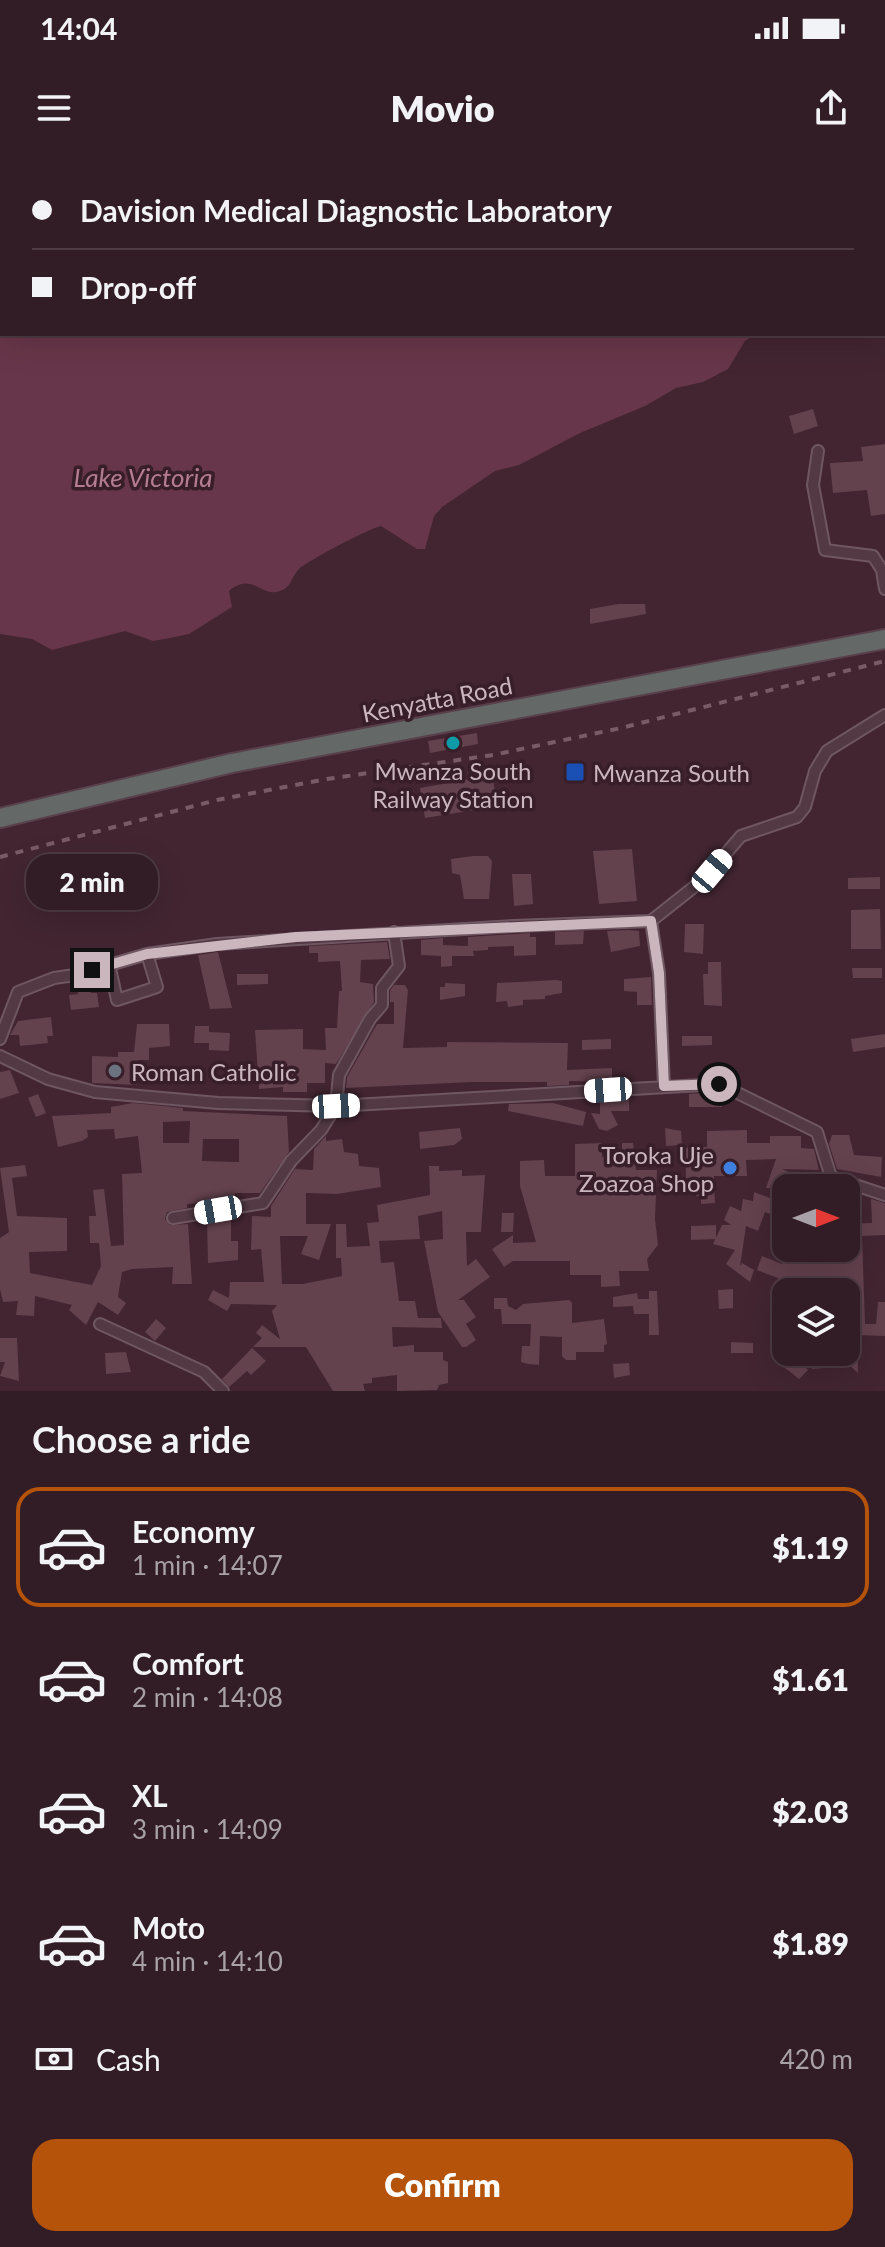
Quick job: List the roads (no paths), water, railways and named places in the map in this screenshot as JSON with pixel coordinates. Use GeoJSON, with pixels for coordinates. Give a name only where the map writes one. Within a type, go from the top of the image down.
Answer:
{"type":"FeatureCollection","features":[{"type":"Feature","properties":{"kind":"highway","name":"Kenyatta Road"},"geometry":{"type":"LineString","coordinates":[[0,818],[232,763],[885,639]]}},
{"type":"Feature","properties":{"kind":"street"},"geometry":{"type":"LineString","coordinates":[[818,451],[813,485],[825,550],[873,556],[882,570],[885,589]]}},
{"type":"Feature","properties":{"kind":"street"},"geometry":{"type":"LineString","coordinates":[[0,1039],[18,992],[31,985],[147,954],[296,937],[651,921],[704,879],[741,836],[797,817],[805,807],[815,771],[827,751],[885,715]]}},
{"type":"Feature","properties":{"kind":"street"},"geometry":{"type":"LineString","coordinates":[[651,921],[659,973],[664,1086]]}},
{"type":"Feature","properties":{"kind":"street"},"geometry":{"type":"LineString","coordinates":[[173,1218],[263,1203],[291,1161],[321,1130],[336,1106],[339,1075],[370,1019],[382,1005],[382,988],[399,966],[394,932]]}},
{"type":"Feature","properties":{"kind":"street"},"geometry":{"type":"LineString","coordinates":[[109,964],[117,1000],[157,987],[147,954]]}},
{"type":"Feature","properties":{"kind":"street"},"geometry":{"type":"LineString","coordinates":[[0,1056],[48,1079],[95,1092],[218,1103],[336,1106],[719,1084],[817,1132],[831,1177],[885,1195]]}},
{"type":"Feature","properties":{"kind":"street"},"geometry":{"type":"LineString","coordinates":[[100,1324],[204,1372],[223,1391]]}},
{"type":"Feature","properties":{"kind":"water","name":"Lake Victoria"},"geometry":{"type":"Polygon","coordinates":[[[0,336],[752,336],[745,341],[728,369],[703,382],[676,388],[645,406],[580,433],[519,465],[495,471],[442,507],[434,516],[425,549],[417,549],[381,526],[305,565],[280,591],[267,591],[250,584],[237,586],[229,591],[232,607],[189,634],[153,641],[125,631],[52,650],[32,639],[0,634],[0,336]]]}},
{"type":"Feature","properties":{"kind":"railway"},"geometry":{"type":"LineString","coordinates":[[0,857],[217,800],[327,779],[493,755],[621,728],[885,661]]}},
{"type":"Feature","properties":{"kind":"place","name":"Mwanza South Railway Station"},"geometry":{"type":"Point","coordinates":[453,743]}},
{"type":"Feature","properties":{"kind":"place","name":"Mwanza South"},"geometry":{"type":"Point","coordinates":[575,772]}},
{"type":"Feature","properties":{"kind":"place","name":"Roman Catholic"},"geometry":{"type":"Point","coordinates":[115,1071]}},
{"type":"Feature","properties":{"kind":"place","name":"Toroka Uje Zoazoa Shop"},"geometry":{"type":"Point","coordinates":[730,1168]}}]}
